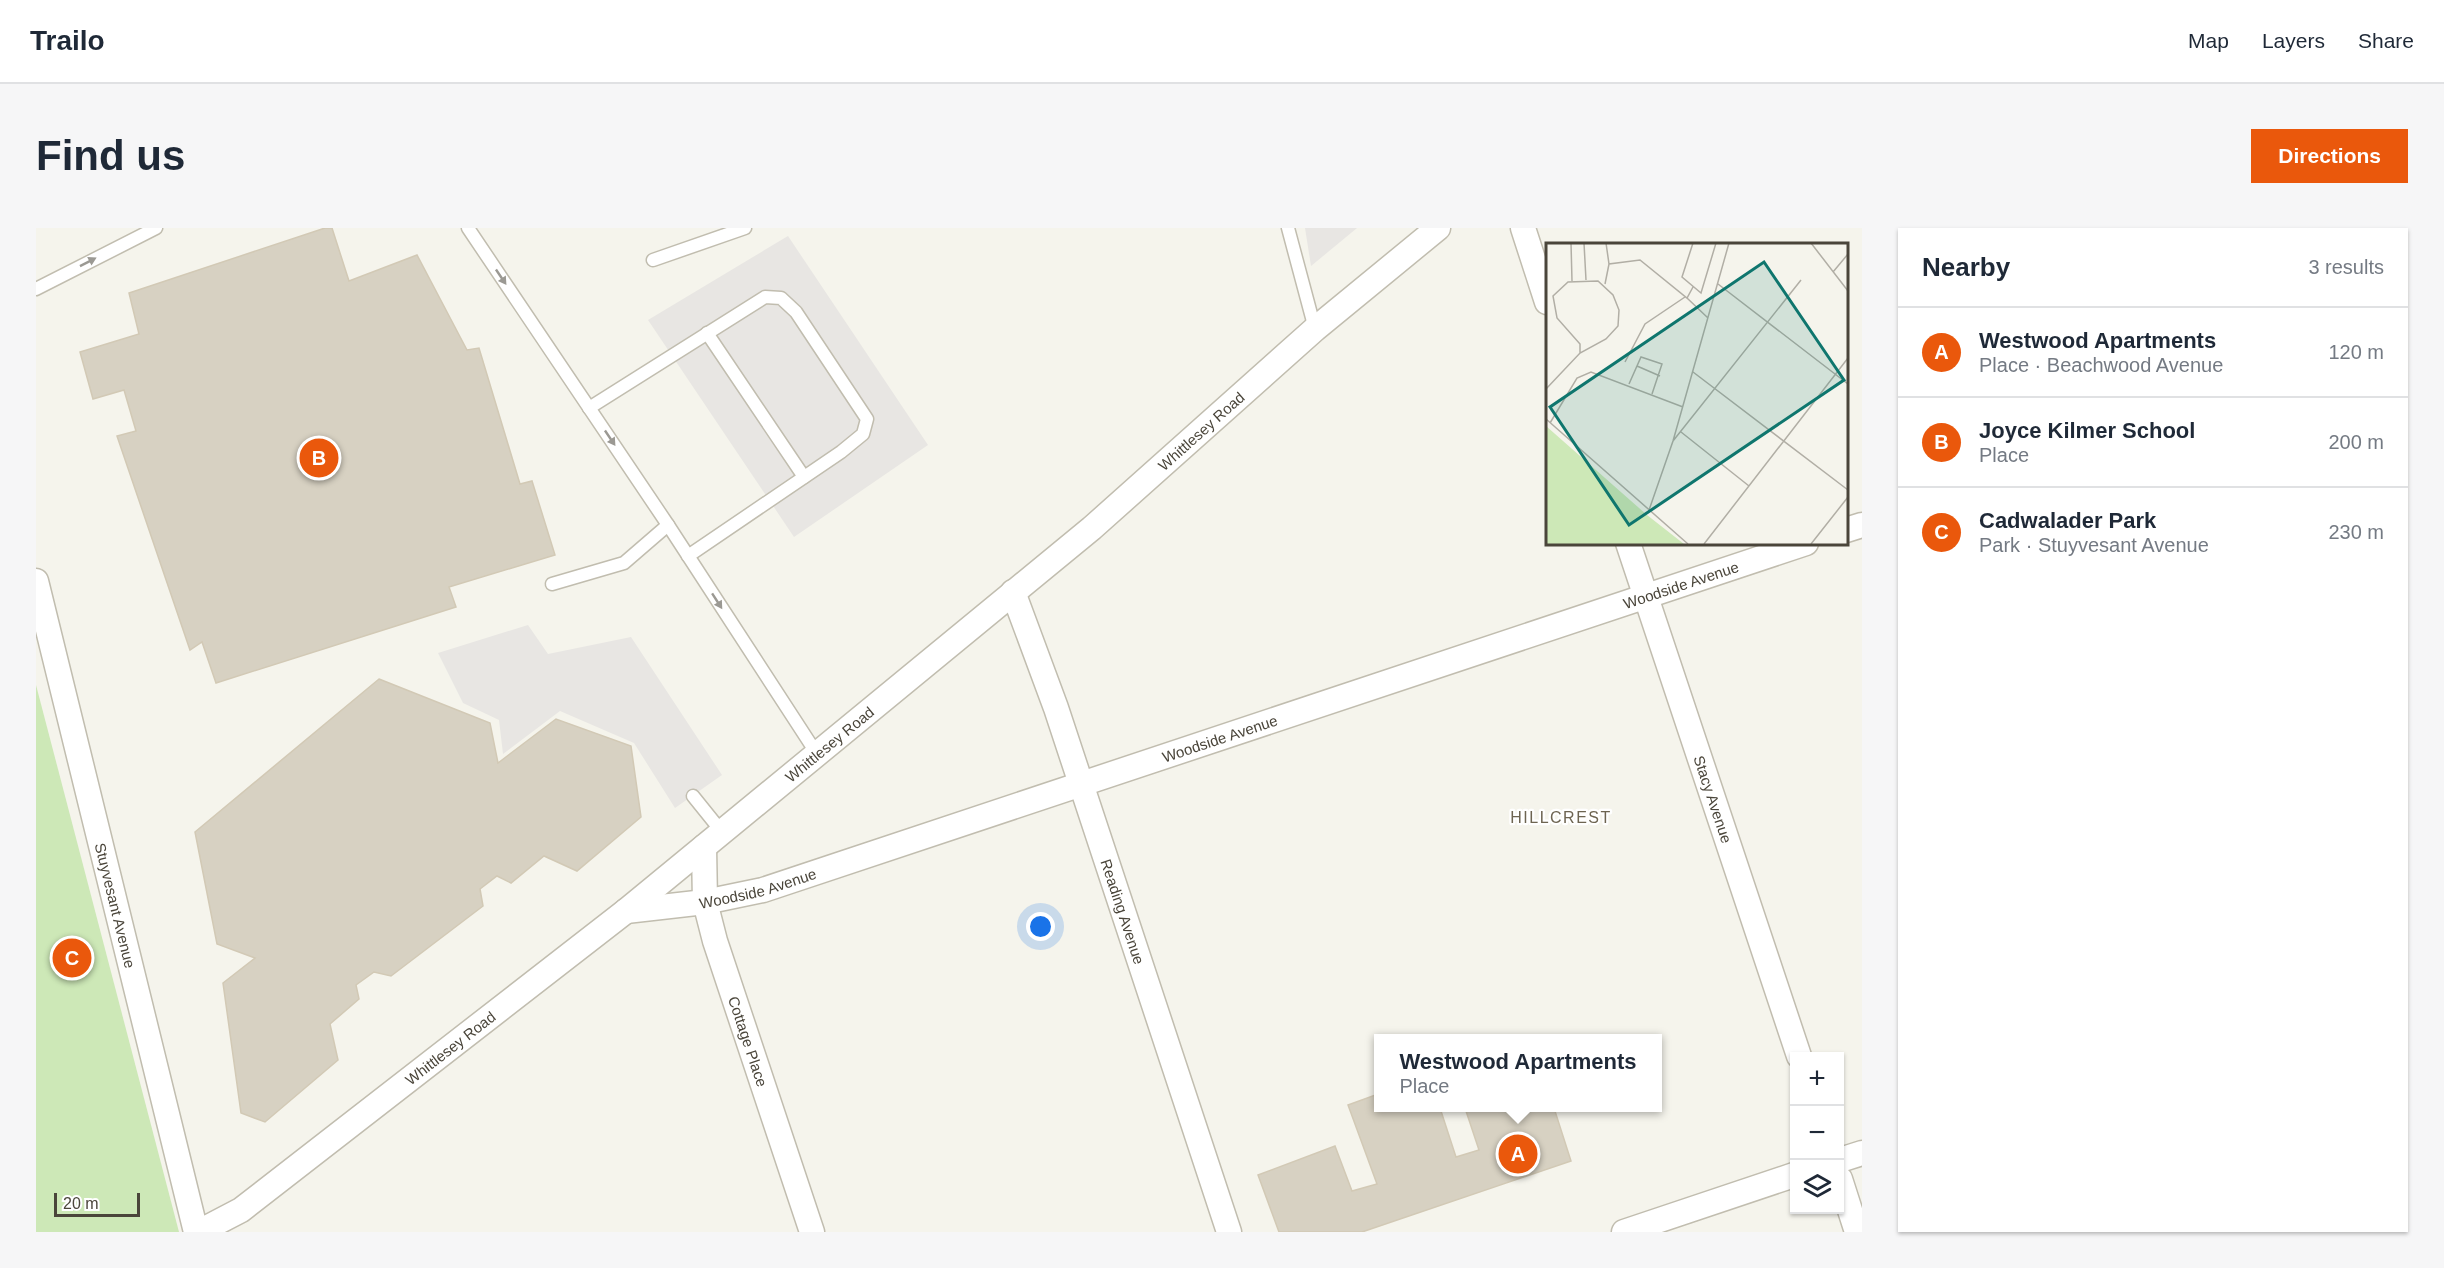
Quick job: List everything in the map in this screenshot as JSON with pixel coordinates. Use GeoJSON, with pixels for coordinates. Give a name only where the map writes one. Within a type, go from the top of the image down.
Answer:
{"type":"FeatureCollection","features":[{"type":"Feature","properties":{"kind":"street","name":"Whittlesey Road"},"geometry":{"type":"LineString","coordinates":[[198,1232],[241,1210],[626,911],[1092,528],[1315,329],[1438,228]]}},
{"type":"Feature","properties":{"kind":"street"},"geometry":{"type":"LineString","coordinates":[[1523,228],[1546,299]]}},
{"type":"Feature","properties":{"kind":"street"},"geometry":{"type":"LineString","coordinates":[[1847,529],[1862,525]]}},
{"type":"Feature","properties":{"kind":"street","name":"Stacy Avenue"},"geometry":{"type":"LineString","coordinates":[[1628,544],[1798,1052]]}},
{"type":"Feature","properties":{"kind":"street","name":"Woodside Avenue"},"geometry":{"type":"LineString","coordinates":[[626,911],[705,902],[763,890],[1803,544]]}},
{"type":"Feature","properties":{"kind":"street","name":"Stuyvesant Avenue"},"geometry":{"type":"LineString","coordinates":[[36,581],[97,835],[198,1232]]}},
{"type":"Feature","properties":{"kind":"street","name":"Reading Avenue"},"geometry":{"type":"LineString","coordinates":[[1013,592],[1056,708],[1230,1232]]}},
{"type":"Feature","properties":{"kind":"street","name":"Cottage Place"},"geometry":{"type":"LineString","coordinates":[[713,840],[705,902],[715,941],[812,1232]]}},
{"type":"Feature","properties":{"kind":"street"},"geometry":{"type":"LineString","coordinates":[[1844,1158],[1862,1153]]}},
{"type":"Feature","properties":{"kind":"street"},"geometry":{"type":"LineString","coordinates":[[1624,1232],[1790,1176]]}},
{"type":"Feature","properties":{"kind":"street"},"geometry":{"type":"LineString","coordinates":[[1844,1194],[1857,1232]]}},
{"type":"Feature","properties":{"kind":"lane"},"geometry":{"type":"LineString","coordinates":[[36,289],[156,228]]}},
{"type":"Feature","properties":{"kind":"lane"},"geometry":{"type":"LineString","coordinates":[[468,228],[668,525],[817,754]]}},
{"type":"Feature","properties":{"kind":"lane"},"geometry":{"type":"LineString","coordinates":[[653,260],[745,228]]}},
{"type":"Feature","properties":{"kind":"lane"},"geometry":{"type":"LineString","coordinates":[[1288,228],[1315,329]]}},
{"type":"Feature","properties":{"kind":"lane"},"geometry":{"type":"LineString","coordinates":[[589,408],[765,297],[781,298],[802,322],[867,419],[863,434],[688,556]]}},
{"type":"Feature","properties":{"kind":"lane"},"geometry":{"type":"LineString","coordinates":[[707,333],[804,477]]}},
{"type":"Feature","properties":{"kind":"lane"},"geometry":{"type":"LineString","coordinates":[[552,584],[624,563],[668,525]]}},
{"type":"Feature","properties":{"kind":"lane"},"geometry":{"type":"LineString","coordinates":[[693,796],[713,840]]}},
{"type":"Feature","properties":{"kind":"green space"},"geometry":{"type":"Polygon","coordinates":[[[36,685],[179,1232],[36,1232],[36,685]]]}},
{"type":"Feature","properties":{"kind":"shaded area"},"geometry":{"type":"Polygon","coordinates":[[[1305,228],[1357,228],[1311,266],[1305,228]]]}},
{"type":"Feature","properties":{"kind":"shaded area"},"geometry":{"type":"Polygon","coordinates":[[[788,236],[928,445],[794,537],[648,320],[788,236]]]}},
{"type":"Feature","properties":{"kind":"shaded area"},"geometry":{"type":"Polygon","coordinates":[[[528,625],[548,654],[631,637],[722,775],[675,808],[634,743],[560,711],[503,754],[499,720],[463,703],[438,653],[528,625]]]}},
{"type":"Feature","properties":{"kind":"building"},"geometry":{"type":"Polygon","coordinates":[[[325,228],[332,228],[349,281],[417,255],[467,350],[479,348],[520,484],[532,481],[555,555],[449,587],[456,607],[216,683],[202,642],[190,650],[117,436],[136,431],[124,390],[93,399],[80,352],[139,334],[129,293],[325,228]]]}},
{"type":"Feature","properties":{"kind":"building"},"geometry":{"type":"Polygon","coordinates":[[[379,679],[490,723],[498,763],[556,719],[631,746],[641,817],[577,871],[544,856],[511,883],[497,876],[480,889],[483,906],[391,976],[374,972],[356,985],[359,999],[330,1024],[338,1060],[265,1122],[241,1113],[223,983],[255,958],[217,944],[195,832],[379,679]]]}},
{"type":"Feature","properties":{"kind":"building"},"geometry":{"type":"Polygon","coordinates":[[[1374,1095],[1374,1112],[1441,1112],[1456,1157],[1479,1150],[1466,1112],[1555,1112],[1571,1161],[1362,1232],[1279,1232],[1258,1175],[1335,1146],[1352,1191],[1377,1184],[1348,1105],[1374,1095]]]}},
{"type":"Feature","properties":{"kind":"place","name":"Joyce Kilmer School"},"geometry":{"type":"Point","coordinates":[319,458]}},
{"type":"Feature","properties":{"kind":"place","name":"Cadwalader Park"},"geometry":{"type":"Point","coordinates":[72,958]}},
{"type":"Feature","properties":{"kind":"place","name":"Westwood Apartments"},"geometry":{"type":"Point","coordinates":[1518,1154]}},
{"type":"Feature","properties":{"kind":"district","name":"HILLCREST"},"geometry":{"type":"Point","coordinates":[1561,817]}}]}
